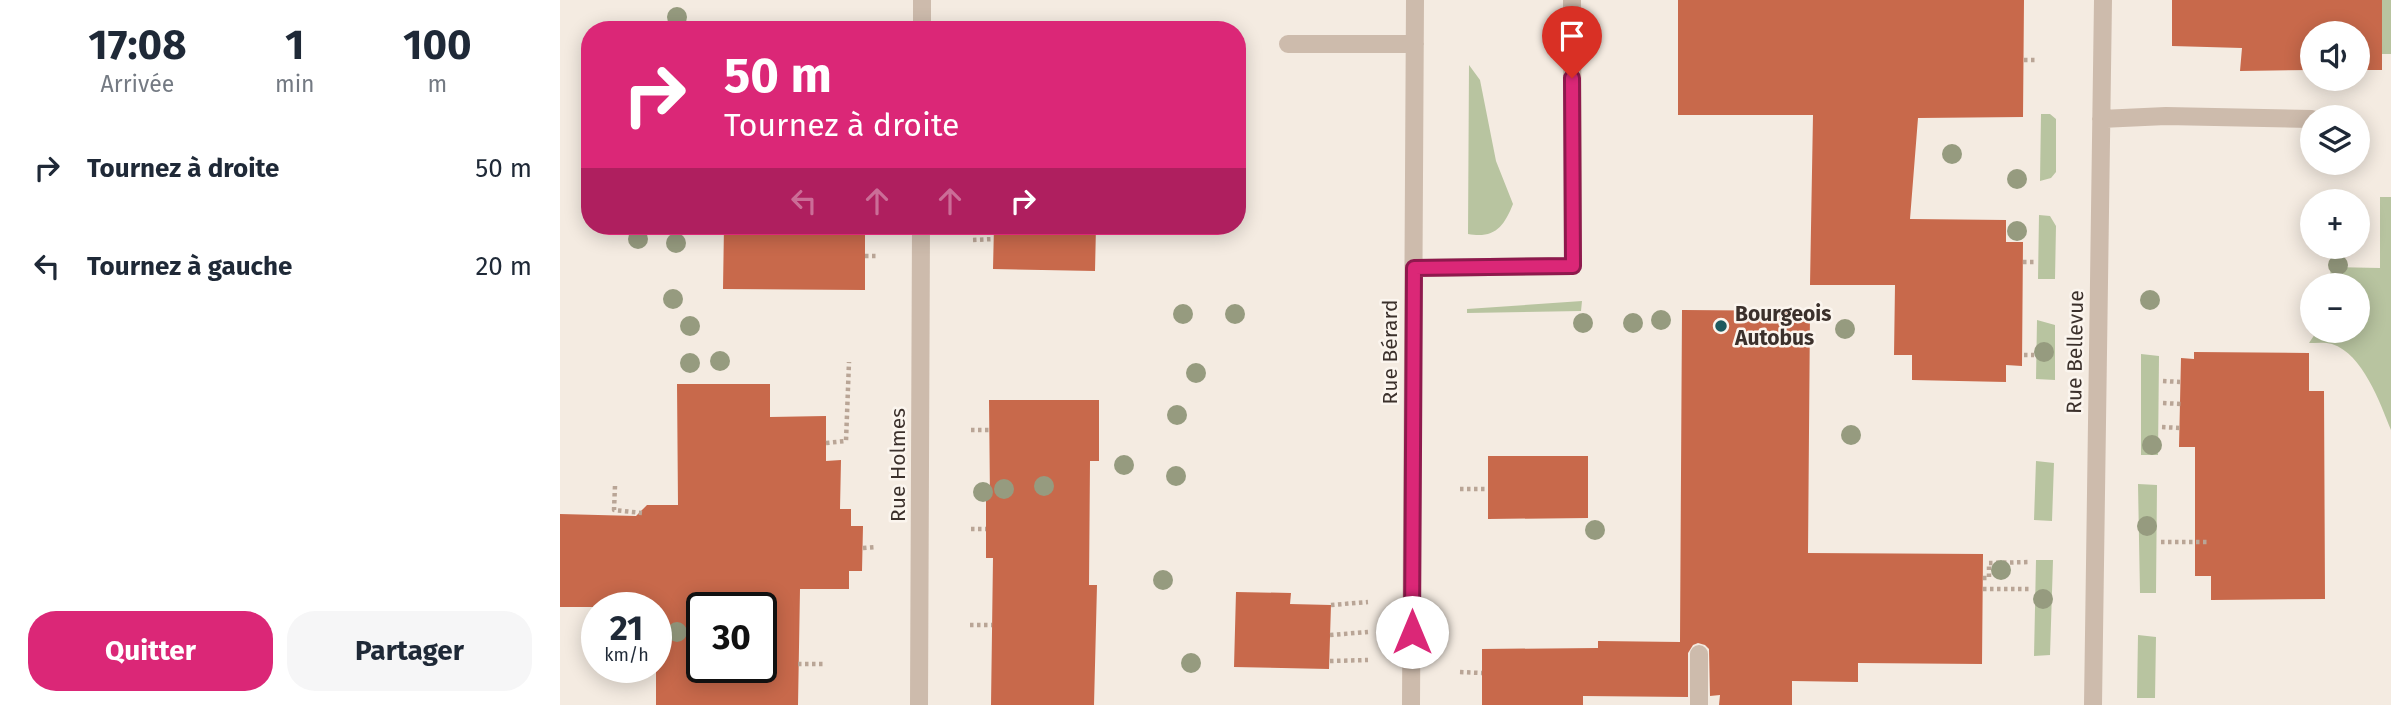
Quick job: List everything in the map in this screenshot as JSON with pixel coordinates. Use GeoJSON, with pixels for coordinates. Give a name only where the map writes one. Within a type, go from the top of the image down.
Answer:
{"type":"FeatureCollection","features":[{"type":"Feature","properties":{"kind":"street"},"geometry":{"type":"LineString","coordinates":[[922,0],[922,21]]}},
{"type":"Feature","properties":{"kind":"street","name":"Rue Bérard"},"geometry":{"type":"LineString","coordinates":[[1411,705],[1415,0]]}},
{"type":"Feature","properties":{"kind":"street"},"geometry":{"type":"LineString","coordinates":[[1414,268],[1573,266],[1572,0]]}},
{"type":"Feature","properties":{"kind":"street","name":"Rue Bellevue"},"geometry":{"type":"LineString","coordinates":[[2093,705],[2103,0]]}},
{"type":"Feature","properties":{"kind":"street"},"geometry":{"type":"LineString","coordinates":[[1287,44],[1415,44]]}},
{"type":"Feature","properties":{"kind":"street"},"geometry":{"type":"LineString","coordinates":[[2101,119],[2166,116],[2300,118]]}},
{"type":"Feature","properties":{"kind":"street","name":"Rue Holmes"},"geometry":{"type":"LineString","coordinates":[[919,705],[921,235]]}},
{"type":"Feature","properties":{"kind":"street"},"geometry":{"type":"LineString","coordinates":[[1699,654],[1699,705]]}},
{"type":"Feature","properties":{"kind":"path"},"geometry":{"type":"LineString","coordinates":[[2024,60],[2037,60]]}},
{"type":"Feature","properties":{"kind":"path"},"geometry":{"type":"LineString","coordinates":[[973,240],[994,239]]}},
{"type":"Feature","properties":{"kind":"path"},"geometry":{"type":"LineString","coordinates":[[865,256],[876,256]]}},
{"type":"Feature","properties":{"kind":"path"},"geometry":{"type":"LineString","coordinates":[[2022,262],[2035,262]]}},
{"type":"Feature","properties":{"kind":"path"},"geometry":{"type":"LineString","coordinates":[[2024,355],[2034,355]]}},
{"type":"Feature","properties":{"kind":"path"},"geometry":{"type":"LineString","coordinates":[[826,443],[846,441],[849,362]]}},
{"type":"Feature","properties":{"kind":"path"},"geometry":{"type":"LineString","coordinates":[[2163,381],[2180,382]]}},
{"type":"Feature","properties":{"kind":"path"},"geometry":{"type":"LineString","coordinates":[[2163,403],[2180,404]]}},
{"type":"Feature","properties":{"kind":"path"},"geometry":{"type":"LineString","coordinates":[[2162,427],[2180,428]]}},
{"type":"Feature","properties":{"kind":"path"},"geometry":{"type":"LineString","coordinates":[[971,430],[989,430]]}},
{"type":"Feature","properties":{"kind":"path"},"geometry":{"type":"LineString","coordinates":[[615,485],[614,510],[642,513]]}},
{"type":"Feature","properties":{"kind":"path"},"geometry":{"type":"LineString","coordinates":[[1460,489],[1488,489]]}},
{"type":"Feature","properties":{"kind":"path"},"geometry":{"type":"LineString","coordinates":[[971,528],[986,529]]}},
{"type":"Feature","properties":{"kind":"path"},"geometry":{"type":"LineString","coordinates":[[2161,542],[2209,542]]}},
{"type":"Feature","properties":{"kind":"path"},"geometry":{"type":"LineString","coordinates":[[863,548],[876,547]]}},
{"type":"Feature","properties":{"kind":"path"},"geometry":{"type":"LineString","coordinates":[[1983,578],[1989,578],[1989,562],[2032,562]]}},
{"type":"Feature","properties":{"kind":"path"},"geometry":{"type":"LineString","coordinates":[[1983,589],[2031,589]]}},
{"type":"Feature","properties":{"kind":"path"},"geometry":{"type":"LineString","coordinates":[[1331,605],[1368,603]]}},
{"type":"Feature","properties":{"kind":"path"},"geometry":{"type":"LineString","coordinates":[[970,625],[992,625]]}},
{"type":"Feature","properties":{"kind":"path"},"geometry":{"type":"LineString","coordinates":[[1330,635],[1368,632]]}},
{"type":"Feature","properties":{"kind":"path"},"geometry":{"type":"LineString","coordinates":[[1329,661],[1368,660]]}},
{"type":"Feature","properties":{"kind":"path"},"geometry":{"type":"LineString","coordinates":[[798,664],[825,664]]}},
{"type":"Feature","properties":{"kind":"path"},"geometry":{"type":"LineString","coordinates":[[1460,672],[1482,673]]}},
{"type":"Feature","properties":{"kind":"green space"},"geometry":{"type":"Polygon","coordinates":[[[2382,0],[2391,0],[2391,54],[2382,54],[2382,0]]]}},
{"type":"Feature","properties":{"kind":"green space"},"geometry":{"type":"Polygon","coordinates":[[[1469,65],[1480,80],[1496,161],[1513,204],[1502,225],[1485,235],[1468,234],[1469,65]]]}},
{"type":"Feature","properties":{"kind":"green space"},"geometry":{"type":"Polygon","coordinates":[[[2041,114],[2050,114],[2056,119],[2056,172],[2051,178],[2040,181],[2041,114]]]}},
{"type":"Feature","properties":{"kind":"green space"},"geometry":{"type":"Polygon","coordinates":[[[2380,197],[2391,197],[2391,430],[2361,368],[2343,349],[2323,343],[2370,343],[2370,273],[2330,273],[2331,267],[2380,268],[2380,197]]]}},
{"type":"Feature","properties":{"kind":"green space"},"geometry":{"type":"Polygon","coordinates":[[[2039,215],[2050,216],[2056,226],[2055,279],[2038,279],[2039,215]]]}},
{"type":"Feature","properties":{"kind":"green space"},"geometry":{"type":"Polygon","coordinates":[[[1582,301],[1581,311],[1467,313],[1467,309],[1582,301]]]}},
{"type":"Feature","properties":{"kind":"green space"},"geometry":{"type":"Polygon","coordinates":[[[2037,320],[2055,325],[2055,380],[2036,379],[2037,320]]]}},
{"type":"Feature","properties":{"kind":"green space"},"geometry":{"type":"Polygon","coordinates":[[[2141,354],[2159,356],[2158,455],[2141,455],[2141,354]]]}},
{"type":"Feature","properties":{"kind":"green space"},"geometry":{"type":"Polygon","coordinates":[[[2036,461],[2054,463],[2052,521],[2034,520],[2036,461]]]}},
{"type":"Feature","properties":{"kind":"green space"},"geometry":{"type":"Polygon","coordinates":[[[2138,484],[2157,485],[2156,593],[2140,593],[2138,484]]]}},
{"type":"Feature","properties":{"kind":"green space"},"geometry":{"type":"Polygon","coordinates":[[[2036,560],[2053,560],[2050,655],[2034,656],[2036,560]]]}},
{"type":"Feature","properties":{"kind":"green space"},"geometry":{"type":"Polygon","coordinates":[[[2138,635],[2156,637],[2155,698],[2137,698],[2138,635]]]}},
{"type":"Feature","properties":{"kind":"building"},"geometry":{"type":"Polygon","coordinates":[[[1678,0],[2024,0],[2023,117],[1918,118],[1910,219],[2006,220],[2006,242],[2023,242],[2022,366],[2006,365],[2006,382],[1912,380],[1912,355],[1894,355],[1895,285],[1810,285],[1813,115],[1678,115],[1678,0]]]}},
{"type":"Feature","properties":{"kind":"building"},"geometry":{"type":"Polygon","coordinates":[[[2172,0],[2382,0],[2382,70],[2370,70],[2370,21],[2300,21],[2300,70],[2240,71],[2242,48],[2172,46],[2172,0]]]}},
{"type":"Feature","properties":{"kind":"building"},"geometry":{"type":"Polygon","coordinates":[[[724,235],[865,235],[865,290],[723,289],[724,235]]]}},
{"type":"Feature","properties":{"kind":"building"},"geometry":{"type":"Polygon","coordinates":[[[994,235],[1096,235],[1095,271],[993,269],[994,235]]]}},
{"type":"Feature","properties":{"kind":"building"},"geometry":{"type":"Polygon","coordinates":[[[1682,310],[1810,311],[1808,553],[1983,554],[1982,664],[1858,663],[1858,682],[1792,681],[1792,705],[1719,705],[1720,695],[1710,696],[1709,649],[1698,643],[1693,645],[1688,653],[1688,697],[1583,696],[1583,705],[1482,705],[1482,649],[1598,648],[1598,641],[1680,642],[1682,310]]]}},
{"type":"Feature","properties":{"kind":"building"},"geometry":{"type":"Polygon","coordinates":[[[2194,352],[2309,353],[2309,391],[2324,391],[2325,599],[2211,600],[2211,576],[2195,576],[2195,447],[2179,447],[2181,358],[2194,359],[2194,352]]]}},
{"type":"Feature","properties":{"kind":"building"},"geometry":{"type":"Polygon","coordinates":[[[677,384],[770,384],[770,417],[826,416],[826,461],[841,460],[840,509],[851,509],[851,526],[863,526],[862,571],[849,571],[849,589],[800,589],[798,705],[656,705],[656,683],[672,683],[672,592],[581,592],[581,607],[560,607],[560,514],[636,516],[647,505],[678,505],[677,384]]]}},
{"type":"Feature","properties":{"kind":"building"},"geometry":{"type":"Polygon","coordinates":[[[989,400],[1099,400],[1099,461],[1090,461],[1089,585],[1097,585],[1094,705],[991,705],[993,558],[986,558],[986,499],[990,499],[989,400]]]}},
{"type":"Feature","properties":{"kind":"building"},"geometry":{"type":"Polygon","coordinates":[[[1488,456],[1588,456],[1588,518],[1488,519],[1488,456]]]}},
{"type":"Feature","properties":{"kind":"building"},"geometry":{"type":"Polygon","coordinates":[[[1236,592],[1291,593],[1290,604],[1331,605],[1329,669],[1234,667],[1236,592]]]}},
{"type":"Feature","properties":{"kind":"place","name":"Bourgeois Autobus"},"geometry":{"type":"Point","coordinates":[1721,326]}},
{"type":"Feature","properties":{"kind":"route"},"geometry":{"type":"LineString","coordinates":[[1412,632],[1414,268],[1573,266],[1572,78]]}}]}
